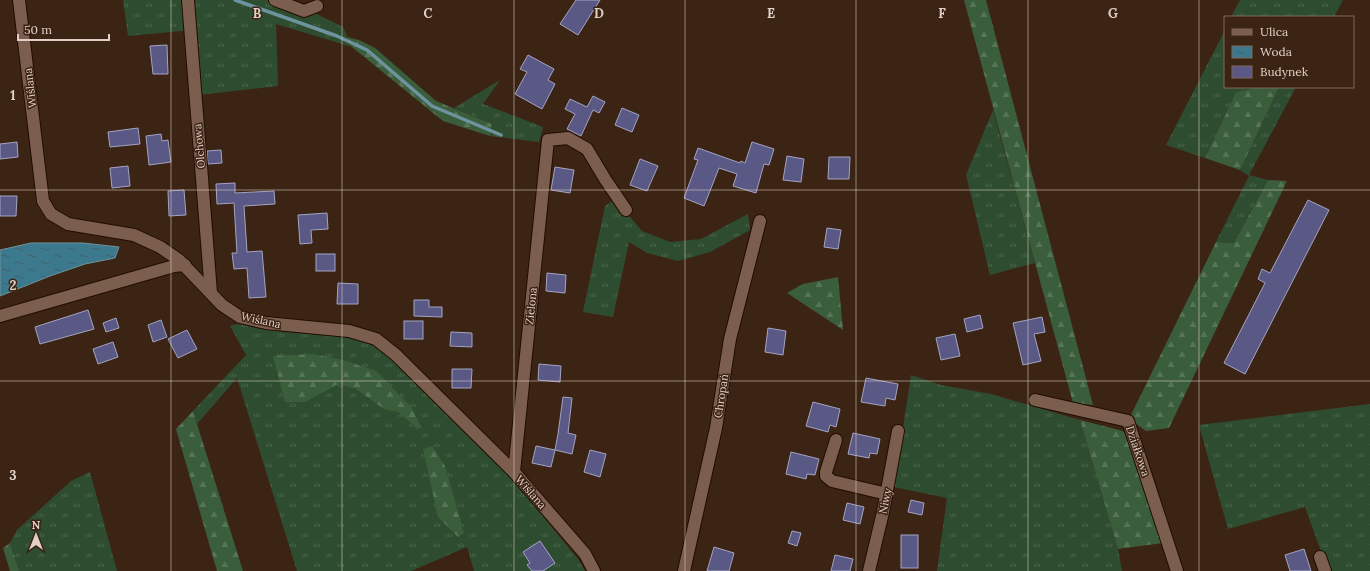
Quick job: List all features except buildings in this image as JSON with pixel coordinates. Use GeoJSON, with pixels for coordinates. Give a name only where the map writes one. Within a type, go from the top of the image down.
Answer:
{"type":"FeatureCollection","features":[{"type":"Feature","properties":{"kind":"street","name":"Wiślana"},"geometry":{"type":"LineString","coordinates":[[19,0],[43,201],[50,214],[68,224],[134,235],[160,247],[185,265],[222,305],[240,317],[266,323],[349,331],[376,339],[396,355],[514,472],[585,554],[594,571]]}},
{"type":"Feature","properties":{"kind":"street","name":"Olchowa"},"geometry":{"type":"LineString","coordinates":[[188,0],[211,293]]}},
{"type":"Feature","properties":{"kind":"street"},"geometry":{"type":"LineString","coordinates":[[275,0],[304,11],[317,6]]}},
{"type":"Feature","properties":{"kind":"street","name":"Zielona"},"geometry":{"type":"LineString","coordinates":[[514,472],[548,140],[568,138],[588,149],[604,179],[626,210]]}},
{"type":"Feature","properties":{"kind":"street","name":"Chropań"},"geometry":{"type":"LineString","coordinates":[[684,571],[716,428],[730,340],[760,221]]}},
{"type":"Feature","properties":{"kind":"street"},"geometry":{"type":"LineString","coordinates":[[0,316],[174,266],[185,265]]}},
{"type":"Feature","properties":{"kind":"street","name":"Działkowa"},"geometry":{"type":"LineString","coordinates":[[1035,400],[1128,421],[1177,571]]}},
{"type":"Feature","properties":{"kind":"street","name":"Niwy"},"geometry":{"type":"LineString","coordinates":[[869,571],[898,431]]}},
{"type":"Feature","properties":{"kind":"street"},"geometry":{"type":"LineString","coordinates":[[836,440],[826,476],[832,481],[886,494]]}},
{"type":"Feature","properties":{"kind":"street"},"geometry":{"type":"LineString","coordinates":[[1320,557],[1325,571]]}},
{"type":"Feature","properties":{"kind":"green space"},"geometry":{"type":"Polygon","coordinates":[[[123,0],[288,0],[343,27],[352,47],[276,24],[278,86],[198,95],[192,30],[128,36],[123,0]]]}},
{"type":"Feature","properties":{"kind":"green space"},"geometry":{"type":"Polygon","coordinates":[[[964,0],[986,0],[1093,405],[1073,403],[964,0]]]}},
{"type":"Feature","properties":{"kind":"green space"},"geometry":{"type":"Polygon","coordinates":[[[1240,0],[1343,0],[1335,16],[1232,16],[1240,0]]]}},
{"type":"Feature","properties":{"kind":"green space"},"geometry":{"type":"Polygon","coordinates":[[[1224,32],[1224,88],[1254,88],[1236,92],[1205,158],[1166,145],[1224,32]]]}},
{"type":"Feature","properties":{"kind":"green space"},"geometry":{"type":"Polygon","coordinates":[[[347,37],[359,40],[375,48],[436,101],[492,124],[490,136],[443,121],[352,47],[347,37]]]}},
{"type":"Feature","properties":{"kind":"green space"},"geometry":{"type":"Polygon","coordinates":[[[500,80],[483,104],[543,127],[539,142],[490,136],[492,124],[454,108],[500,80]]]}},
{"type":"Feature","properties":{"kind":"green space"},"geometry":{"type":"Polygon","coordinates":[[[1254,88],[1279,88],[1240,170],[1205,158],[1236,92],[1254,88]]]}},
{"type":"Feature","properties":{"kind":"green space"},"geometry":{"type":"Polygon","coordinates":[[[1279,88],[1295,88],[1249,175],[1268,180],[1234,243],[1216,242],[1249,176],[1240,170],[1279,88]]]}},
{"type":"Feature","properties":{"kind":"green space"},"geometry":{"type":"Polygon","coordinates":[[[993,110],[1035,263],[990,275],[966,175],[993,110]]]}},
{"type":"Feature","properties":{"kind":"green space"},"geometry":{"type":"Polygon","coordinates":[[[1268,180],[1287,181],[1169,428],[1146,431],[1129,419],[1216,242],[1234,243],[1268,180]]]}},
{"type":"Feature","properties":{"kind":"green space"},"geometry":{"type":"Polygon","coordinates":[[[615,199],[642,231],[670,242],[701,239],[748,214],[750,230],[710,252],[678,261],[647,253],[629,242],[613,317],[583,312],[605,206],[615,199]]]}},
{"type":"Feature","properties":{"kind":"green space"},"geometry":{"type":"Polygon","coordinates":[[[838,277],[843,330],[787,293],[803,284],[838,277]]]}},
{"type":"Feature","properties":{"kind":"green space"},"geometry":{"type":"Polygon","coordinates":[[[241,323],[346,336],[374,343],[398,363],[513,480],[578,559],[585,571],[474,571],[467,547],[411,571],[297,571],[237,378],[197,424],[193,411],[246,355],[230,326],[241,323]],[[376,371],[338,384],[356,389],[385,410],[398,412],[417,429],[376,371]]]}},
{"type":"Feature","properties":{"kind":"green space"},"geometry":{"type":"Polygon","coordinates":[[[313,354],[343,360],[376,371],[412,408],[421,427],[417,429],[398,412],[385,410],[356,389],[338,384],[305,402],[285,402],[273,356],[313,354]]]}},
{"type":"Feature","properties":{"kind":"green space"},"geometry":{"type":"Polygon","coordinates":[[[911,375],[941,385],[991,394],[1080,420],[1118,549],[1122,571],[937,571],[947,498],[894,487],[911,375]]]}},
{"type":"Feature","properties":{"kind":"green space"},"geometry":{"type":"Polygon","coordinates":[[[1370,404],[1370,571],[1328,571],[1305,507],[1228,529],[1199,425],[1370,404]]]}},
{"type":"Feature","properties":{"kind":"green space"},"geometry":{"type":"Polygon","coordinates":[[[193,411],[243,571],[217,571],[176,429],[193,411]]]}},
{"type":"Feature","properties":{"kind":"green space"},"geometry":{"type":"Polygon","coordinates":[[[1080,420],[1123,431],[1130,442],[1163,543],[1118,549],[1080,420]]]}},
{"type":"Feature","properties":{"kind":"green space"},"geometry":{"type":"Polygon","coordinates":[[[432,446],[445,466],[464,533],[458,537],[438,517],[423,449],[432,446]]]}},
{"type":"Feature","properties":{"kind":"green space"},"geometry":{"type":"Polygon","coordinates":[[[90,472],[117,571],[19,571],[10,543],[17,530],[71,481],[90,472]]]}},
{"type":"Feature","properties":{"kind":"green space"},"geometry":{"type":"Polygon","coordinates":[[[10,543],[19,571],[10,571],[3,548],[10,543]]]}},
{"type":"Feature","properties":{"kind":"water"},"geometry":{"type":"Polygon","coordinates":[[[31,243],[83,243],[119,247],[115,258],[85,264],[0,296],[0,250],[31,243]]]}},
{"type":"Feature","properties":{"kind":"waterway"},"geometry":{"type":"LineString","coordinates":[[235,0],[337,36],[367,50],[432,106],[501,135]]}}]}
